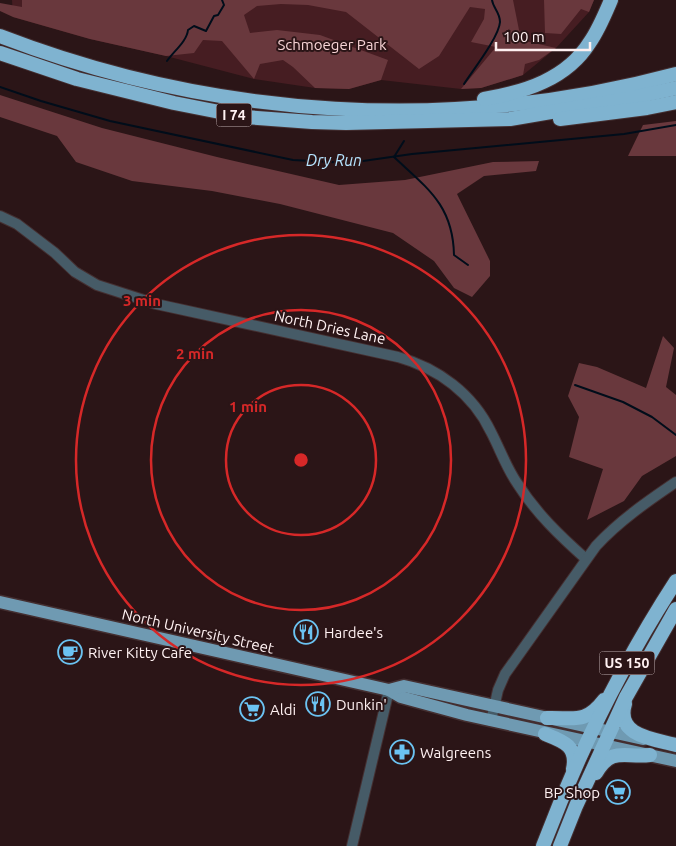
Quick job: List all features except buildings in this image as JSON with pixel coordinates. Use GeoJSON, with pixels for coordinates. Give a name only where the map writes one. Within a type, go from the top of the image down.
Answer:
{"type":"FeatureCollection","features":[{"type":"Feature","properties":{"kind":"highway"},"geometry":{"type":"LineString","coordinates":[[249,101],[420,104],[472,100],[521,90],[544,82],[577,59],[590,42],[612,0]]}},
{"type":"Feature","properties":{"kind":"highway","name":"I 74"},"geometry":{"type":"LineString","coordinates":[[0,36],[47,53],[177,88],[249,101],[341,110],[456,109],[568,97],[633,85],[676,74]]}},
{"type":"Feature","properties":{"kind":"highway","name":"I 74"},"geometry":{"type":"LineString","coordinates":[[0,53],[42,68],[119,90],[245,117],[346,124],[510,119],[627,99],[676,88]]}},
{"type":"Feature","properties":{"kind":"highway"},"geometry":{"type":"LineString","coordinates":[[510,119],[534,122],[647,108],[676,102]]}},
{"type":"Feature","properties":{"kind":"highway","name":"US 150"},"geometry":{"type":"LineString","coordinates":[[543,846],[594,728],[638,641],[676,582]]}},
{"type":"Feature","properties":{"kind":"highway","name":"US 150"},"geometry":{"type":"LineString","coordinates":[[561,846],[626,697],[676,609]]}},
{"type":"Feature","properties":{"kind":"highway"},"geometry":{"type":"LineString","coordinates":[[547,718],[578,719],[596,709],[604,700],[638,641]]}},
{"type":"Feature","properties":{"kind":"highway"},"geometry":{"type":"LineString","coordinates":[[626,697],[623,714],[627,727],[636,733],[676,746]]}},
{"type":"Feature","properties":{"kind":"highway"},"geometry":{"type":"LineString","coordinates":[[545,734],[564,742],[573,752],[575,763],[570,781]]}},
{"type":"Feature","properties":{"kind":"highway"},"geometry":{"type":"LineString","coordinates":[[561,846],[588,787],[603,762],[619,754],[650,755]]}},
{"type":"Feature","properties":{"kind":"main road","name":"North University Street"},"geometry":{"type":"LineString","coordinates":[[0,602],[389,690],[400,697],[433,707],[545,734],[676,761]]}},
{"type":"Feature","properties":{"kind":"main road","name":"North University Street"},"geometry":{"type":"LineString","coordinates":[[389,690],[404,686],[676,746]]}},
{"type":"Feature","properties":{"kind":"main road"},"geometry":{"type":"LineString","coordinates":[[433,707],[457,705],[483,709],[494,706]]}},
{"type":"Feature","properties":{"kind":"street","name":"North Dries Lane"},"geometry":{"type":"LineString","coordinates":[[0,216],[17,224],[55,252],[75,272],[97,284],[156,304],[391,356],[413,362],[432,371],[453,385],[475,406],[488,426],[506,465],[527,498],[555,531],[586,559]]}},
{"type":"Feature","properties":{"kind":"street"},"geometry":{"type":"LineString","coordinates":[[490,721],[505,674],[600,541],[614,528],[676,482]]}},
{"type":"Feature","properties":{"kind":"street"},"geometry":{"type":"LineString","coordinates":[[352,846],[389,690]]}},
{"type":"Feature","properties":{"kind":"green space","name":"Schmoeger Park"},"geometry":{"type":"Polygon","coordinates":[[[12,0],[594,0],[589,12],[556,48],[523,75],[481,88],[461,89],[381,80],[349,89],[315,88],[254,79],[90,39],[13,17],[12,0]]]}},
{"type":"Feature","properties":{"kind":"green space","name":"Schmoeger Park"},"geometry":{"type":"Polygon","coordinates":[[[22,0],[513,0],[519,30],[525,41],[556,48],[539,60],[525,64],[523,75],[481,88],[461,89],[496,47],[471,42],[484,19],[485,9],[470,7],[439,56],[419,69],[346,12],[308,5],[281,4],[257,6],[244,15],[250,33],[277,30],[320,35],[388,60],[381,80],[349,89],[315,88],[283,60],[260,64],[254,79],[222,41],[203,40],[194,53],[166,56],[90,39],[13,17],[0,11],[0,3],[22,7],[22,0]]]}},
{"type":"Feature","properties":{"kind":"green space"},"geometry":{"type":"Polygon","coordinates":[[[544,0],[594,0],[589,12],[581,9],[561,34],[545,33],[544,0]]]}},
{"type":"Feature","properties":{"kind":"green space"},"geometry":{"type":"Polygon","coordinates":[[[0,95],[102,128],[339,185],[405,180],[493,162],[539,161],[536,171],[484,176],[457,194],[490,261],[490,276],[472,297],[454,288],[434,261],[393,233],[280,204],[212,191],[132,181],[76,162],[57,136],[0,117],[0,95]]]}},
{"type":"Feature","properties":{"kind":"green space"},"geometry":{"type":"Polygon","coordinates":[[[676,121],[676,156],[628,156],[643,125],[676,121]]]}},
{"type":"Feature","properties":{"kind":"green space"},"geometry":{"type":"Polygon","coordinates":[[[663,336],[674,348],[666,387],[676,395],[676,456],[642,476],[624,501],[587,520],[603,469],[569,457],[579,417],[568,396],[579,363],[597,367],[646,388],[663,336]]]}},
{"type":"Feature","properties":{"kind":"waterway"},"geometry":{"type":"LineString","coordinates":[[167,61],[183,42],[188,30],[194,26],[206,31],[214,16],[218,15],[224,5],[222,0]]}},
{"type":"Feature","properties":{"kind":"waterway"},"geometry":{"type":"LineString","coordinates":[[464,84],[491,45],[499,28],[500,19],[492,0]]}},
{"type":"Feature","properties":{"kind":"waterway","name":"Dry Run"},"geometry":{"type":"LineString","coordinates":[[0,87],[110,121],[293,160],[349,163],[412,154],[624,134],[676,125]]}},
{"type":"Feature","properties":{"kind":"waterway"},"geometry":{"type":"LineString","coordinates":[[394,157],[404,141]]}},
{"type":"Feature","properties":{"kind":"waterway"},"geometry":{"type":"LineString","coordinates":[[394,157],[436,199],[449,223],[454,255],[468,265]]}},
{"type":"Feature","properties":{"kind":"waterway"},"geometry":{"type":"LineString","coordinates":[[575,385],[623,402],[652,417],[676,435]]}},
{"type":"Feature","properties":{"kind":"place","name":"Hardee's"},"geometry":{"type":"Point","coordinates":[306,632]}},
{"type":"Feature","properties":{"kind":"place","name":"River Kitty Cafe"},"geometry":{"type":"Point","coordinates":[70,652]}},
{"type":"Feature","properties":{"kind":"place","name":"Dunkin'"},"geometry":{"type":"Point","coordinates":[318,704]}},
{"type":"Feature","properties":{"kind":"place","name":"Aldi"},"geometry":{"type":"Point","coordinates":[252,709]}},
{"type":"Feature","properties":{"kind":"place","name":"Walgreens"},"geometry":{"type":"Point","coordinates":[402,752]}},
{"type":"Feature","properties":{"kind":"place","name":"BP Shop"},"geometry":{"type":"Point","coordinates":[618,792]}}]}
